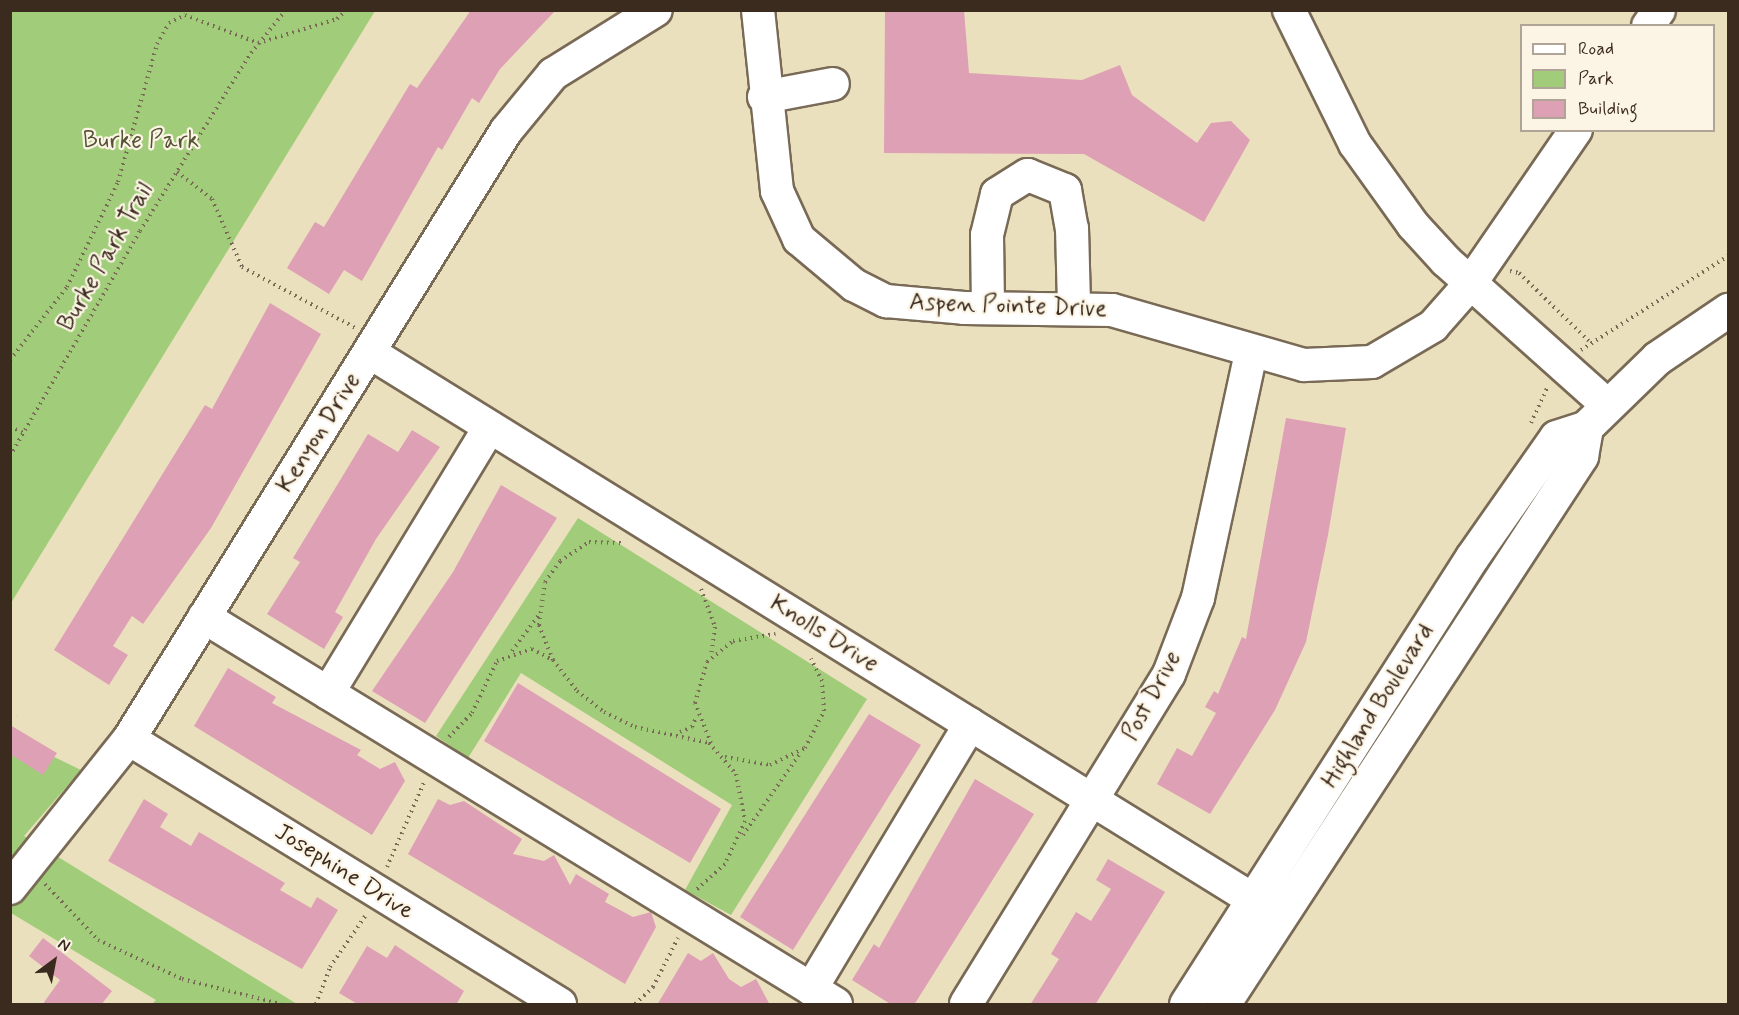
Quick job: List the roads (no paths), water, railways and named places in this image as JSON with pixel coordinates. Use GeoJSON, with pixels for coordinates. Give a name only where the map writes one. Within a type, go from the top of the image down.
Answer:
{"type":"FeatureCollection","features":[{"type":"Feature","properties":{"kind":"main road","name":"Highland Boulevard"},"geometry":{"type":"LineString","coordinates":[[1223,1005],[1267,908],[1538,460],[1556,437],[1596,416],[1657,358],[1728,310]]}},
{"type":"Feature","properties":{"kind":"main road","name":"Highland Boulevard"},"geometry":{"type":"LineString","coordinates":[[1186,1005],[1267,908]]}},
{"type":"Feature","properties":{"kind":"street","name":"Kenyon Drive"},"geometry":{"type":"LineString","coordinates":[[18,879],[129,739],[506,131],[552,74],[656,10]]}},
{"type":"Feature","properties":{"kind":"street","name":"Aspen Pointe Drive"},"geometry":{"type":"LineString","coordinates":[[758,10],[764,97],[777,191],[799,239],[822,262],[886,301],[988,308],[1074,306],[1112,310],[1251,352],[1304,365],[1372,362],[1433,326],[1470,284],[1575,132]]}},
{"type":"Feature","properties":{"kind":"street"},"geometry":{"type":"LineString","coordinates":[[1288,10],[1313,68],[1382,184],[1470,284],[1596,416]]}},
{"type":"Feature","properties":{"kind":"street"},"geometry":{"type":"LineString","coordinates":[[1649,24],[1659,10]]}},
{"type":"Feature","properties":{"kind":"street"},"geometry":{"type":"LineString","coordinates":[[764,97],[833,84]]}},
{"type":"Feature","properties":{"kind":"street"},"geometry":{"type":"LineString","coordinates":[[988,308],[987,235],[997,194],[1028,175],[1065,190],[1072,228],[1074,306]]}},
{"type":"Feature","properties":{"kind":"street","name":"Knolls Drive"},"geometry":{"type":"LineString","coordinates":[[373,346],[490,427],[1267,908]]}},
{"type":"Feature","properties":{"kind":"street","name":"Post Drive"},"geometry":{"type":"LineString","coordinates":[[966,1005],[1169,675],[1198,598],[1251,352]]}},
{"type":"Feature","properties":{"kind":"street"},"geometry":{"type":"LineString","coordinates":[[328,693],[490,427]]}},
{"type":"Feature","properties":{"kind":"street"},"geometry":{"type":"LineString","coordinates":[[204,617],[823,997],[970,724]]}},
{"type":"Feature","properties":{"kind":"street","name":"Josephine Drive"},"geometry":{"type":"LineString","coordinates":[[129,739],[560,1005]]}},
{"type":"Feature","properties":{"kind":"park label","name":"Burke Park"},"geometry":{"type":"Point","coordinates":[141,141]}}]}
